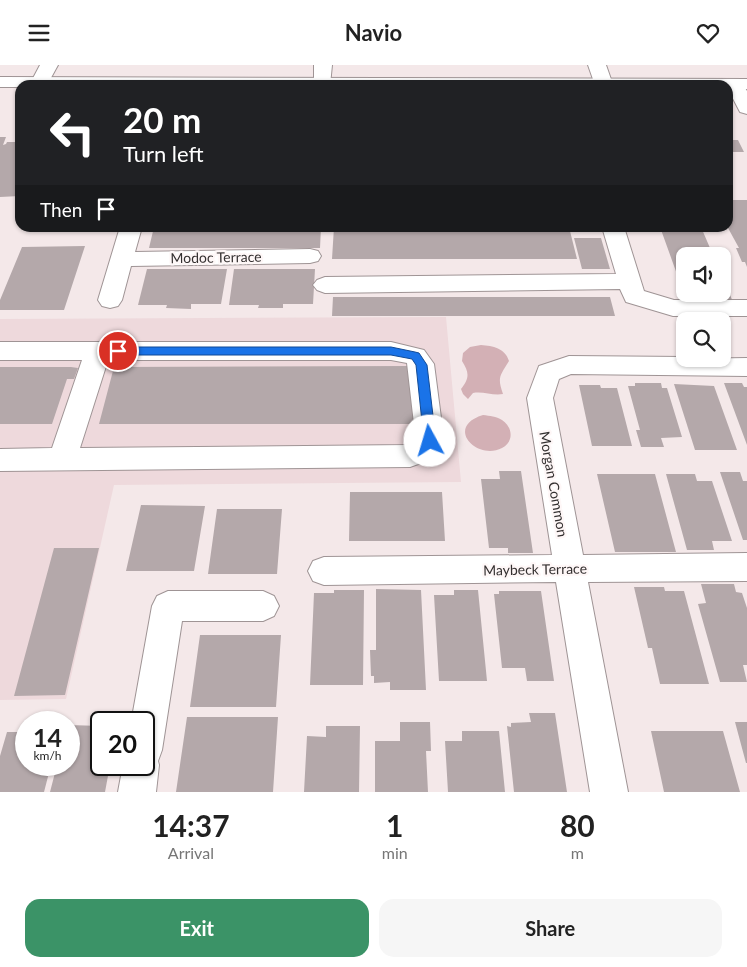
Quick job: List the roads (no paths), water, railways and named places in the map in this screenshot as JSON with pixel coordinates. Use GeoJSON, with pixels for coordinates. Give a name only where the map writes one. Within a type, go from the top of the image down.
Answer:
{"type":"FeatureCollection","features":[{"type":"Feature","properties":{"kind":"street"},"geometry":{"type":"LineString","coordinates":[[42,80],[49,65]]}},
{"type":"Feature","properties":{"kind":"street"},"geometry":{"type":"LineString","coordinates":[[322,80],[323,65]]}},
{"type":"Feature","properties":{"kind":"street"},"geometry":{"type":"LineString","coordinates":[[597,65],[602,80]]}},
{"type":"Feature","properties":{"kind":"street"},"geometry":{"type":"LineString","coordinates":[[0,82],[15,82]]}},
{"type":"Feature","properties":{"kind":"street"},"geometry":{"type":"LineString","coordinates":[[741,85],[747,109]]}},
{"type":"Feature","properties":{"kind":"street"},"geometry":{"type":"LineString","coordinates":[[110,300],[130,232]]}},
{"type":"Feature","properties":{"kind":"street"},"geometry":{"type":"LineString","coordinates":[[615,232],[634,296],[673,308],[747,307]]}},
{"type":"Feature","properties":{"kind":"street","name":"Modoc Terrace"},"geometry":{"type":"LineString","coordinates":[[122,259],[310,256]]}},
{"type":"Feature","properties":{"kind":"street"},"geometry":{"type":"LineString","coordinates":[[326,285],[630,281]]}},
{"type":"Feature","properties":{"kind":"street"},"geometry":{"type":"LineString","coordinates":[[0,351],[391,351],[415,356],[421,365],[430,441],[425,450],[410,457],[0,461]]}},
{"type":"Feature","properties":{"kind":"street"},"geometry":{"type":"LineString","coordinates":[[62,460],[98,351]]}},
{"type":"Feature","properties":{"kind":"street","name":"Morgan Common"},"geometry":{"type":"LineString","coordinates":[[609,792],[540,398],[548,373],[569,365],[747,367]]}},
{"type":"Feature","properties":{"kind":"street","name":"Maybeck Terrace"},"geometry":{"type":"LineString","coordinates":[[324,571],[747,567]]}},
{"type":"Feature","properties":{"kind":"street"},"geometry":{"type":"LineString","coordinates":[[150,711],[168,606],[263,606]]}},
{"type":"Feature","properties":{"kind":"street"},"geometry":{"type":"LineString","coordinates":[[137,792],[139,776]]}}]}
